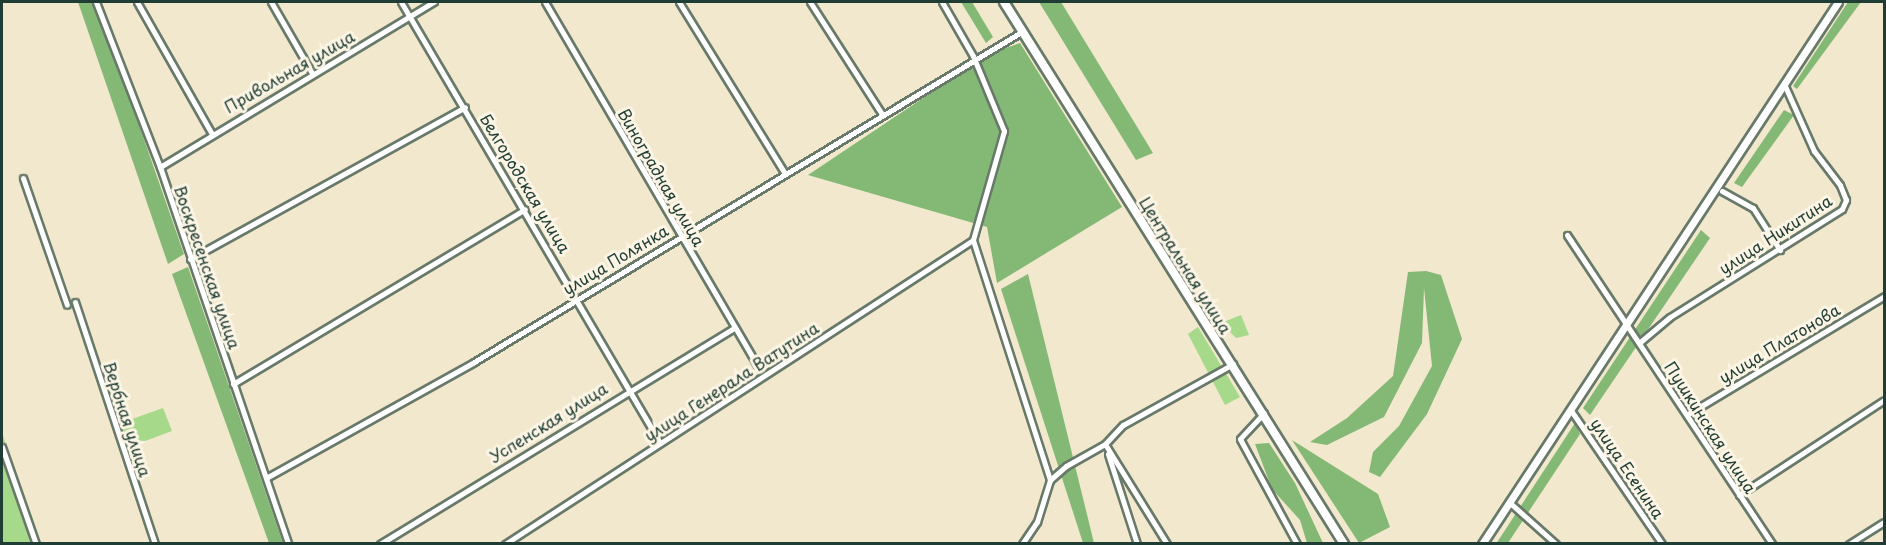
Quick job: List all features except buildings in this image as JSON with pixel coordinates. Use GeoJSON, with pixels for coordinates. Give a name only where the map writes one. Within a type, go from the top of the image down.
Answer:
{"type":"FeatureCollection","features":[{"type":"Feature","properties":{"kind":"main road","name":"Центральная улица"},"geometry":{"type":"LineString","coordinates":[[1004,2],[1344,543]]}},
{"type":"Feature","properties":{"kind":"street","name":"Воскресенская улица"},"geometry":{"type":"LineString","coordinates":[[96,2],[159,167],[288,543]]}},
{"type":"Feature","properties":{"kind":"street"},"geometry":{"type":"LineString","coordinates":[[137,2],[212,132]]}},
{"type":"Feature","properties":{"kind":"street"},"geometry":{"type":"LineString","coordinates":[[271,2],[312,73]]}},
{"type":"Feature","properties":{"kind":"street","name":"Белгородская улица"},"geometry":{"type":"LineString","coordinates":[[401,2],[578,297],[660,443]]}},
{"type":"Feature","properties":{"kind":"street","name":"Привольная улица"},"geometry":{"type":"LineString","coordinates":[[159,167],[212,132],[434,2]]}},
{"type":"Feature","properties":{"kind":"street","name":"Виноградная улица"},"geometry":{"type":"LineString","coordinates":[[545,2],[757,365]]}},
{"type":"Feature","properties":{"kind":"street"},"geometry":{"type":"LineString","coordinates":[[679,2],[784,172]]}},
{"type":"Feature","properties":{"kind":"street"},"geometry":{"type":"LineString","coordinates":[[810,2],[882,114]]}},
{"type":"Feature","properties":{"kind":"street"},"geometry":{"type":"LineString","coordinates":[[942,2],[973,56],[1004,131],[973,240],[1050,480],[1037,522],[1022,543]]}},
{"type":"Feature","properties":{"kind":"street"},"geometry":{"type":"LineString","coordinates":[[1482,543],[1838,2]]}},
{"type":"Feature","properties":{"kind":"street","name":"улица Полянка"},"geometry":{"type":"LineString","coordinates":[[266,478],[474,362],[882,114],[973,56],[1023,31]]}},
{"type":"Feature","properties":{"kind":"street","name":"улица Никитина"},"geometry":{"type":"LineString","coordinates":[[1639,343],[1670,317],[1842,209],[1846,201],[1814,151],[1784,84]]}},
{"type":"Feature","properties":{"kind":"street"},"geometry":{"type":"LineString","coordinates":[[190,259],[465,107]]}},
{"type":"Feature","properties":{"kind":"street"},"geometry":{"type":"LineString","coordinates":[[23,178],[67,305]]}},
{"type":"Feature","properties":{"kind":"street"},"geometry":{"type":"LineString","coordinates":[[1722,191],[1753,208],[1780,250]]}},
{"type":"Feature","properties":{"kind":"street"},"geometry":{"type":"LineString","coordinates":[[233,384],[525,209]]}},
{"type":"Feature","properties":{"kind":"street","name":"Пушкинская улица"},"geometry":{"type":"LineString","coordinates":[[1567,236],[1624,327],[1639,343],[1688,414],[1772,543]]}},
{"type":"Feature","properties":{"kind":"street","name":"улица Генерала Ватутина"},"geometry":{"type":"LineString","coordinates":[[505,543],[973,240]]}},
{"type":"Feature","properties":{"kind":"street","name":"улица Платонова"},"geometry":{"type":"LineString","coordinates":[[1688,414],[1884,296]]}},
{"type":"Feature","properties":{"kind":"street","name":"Вербная улица"},"geometry":{"type":"LineString","coordinates":[[75,302],[155,543]]}},
{"type":"Feature","properties":{"kind":"street","name":"Успенская улица"},"geometry":{"type":"LineString","coordinates":[[380,543],[629,388],[734,328]]}},
{"type":"Feature","properties":{"kind":"street"},"geometry":{"type":"LineString","coordinates":[[1050,480],[1105,444],[1123,425],[1233,364]]}},
{"type":"Feature","properties":{"kind":"street"},"geometry":{"type":"LineString","coordinates":[[1739,495],[1884,400]]}},
{"type":"Feature","properties":{"kind":"street","name":"улица Есенина"},"geometry":{"type":"LineString","coordinates":[[1570,409],[1662,543]]}},
{"type":"Feature","properties":{"kind":"street"},"geometry":{"type":"LineString","coordinates":[[1264,413],[1240,439],[1297,543]]}},
{"type":"Feature","properties":{"kind":"street"},"geometry":{"type":"LineString","coordinates":[[1105,444],[1137,543]]}},
{"type":"Feature","properties":{"kind":"street"},"geometry":{"type":"LineString","coordinates":[[1105,444],[1167,543]]}},
{"type":"Feature","properties":{"kind":"street"},"geometry":{"type":"LineString","coordinates":[[2,447],[36,543]]}},
{"type":"Feature","properties":{"kind":"street"},"geometry":{"type":"LineString","coordinates":[[1509,502],[1556,543]]}},
{"type":"Feature","properties":{"kind":"street"},"geometry":{"type":"LineString","coordinates":[[1849,543],[1884,522]]}},
{"type":"Feature","properties":{"kind":"green space"},"geometry":{"type":"Polygon","coordinates":[[[78,2],[96,2],[184,254],[168,264],[78,2]]]}},
{"type":"Feature","properties":{"kind":"green space"},"geometry":{"type":"Polygon","coordinates":[[[961,2],[972,2],[993,37],[986,43],[961,2]]]}},
{"type":"Feature","properties":{"kind":"green space"},"geometry":{"type":"Polygon","coordinates":[[[1039,2],[1061,2],[1153,153],[1136,160],[1039,2]]]}},
{"type":"Feature","properties":{"kind":"green space"},"geometry":{"type":"Polygon","coordinates":[[[1848,2],[1861,2],[1797,89],[1793,86],[1848,2]]]}},
{"type":"Feature","properties":{"kind":"green space"},"geometry":{"type":"Polygon","coordinates":[[[1020,43],[1122,207],[997,283],[987,227],[808,175],[989,54],[1020,43]]]}},
{"type":"Feature","properties":{"kind":"green space"},"geometry":{"type":"Polygon","coordinates":[[[1784,110],[1794,115],[1742,187],[1734,183],[1784,110]]]}},
{"type":"Feature","properties":{"kind":"green space"},"geometry":{"type":"Polygon","coordinates":[[[1701,230],[1710,238],[1590,415],[1583,408],[1701,230]]]}},
{"type":"Feature","properties":{"kind":"green space"},"geometry":{"type":"Polygon","coordinates":[[[188,267],[283,543],[269,543],[172,274],[188,267]]]}},
{"type":"Feature","properties":{"kind":"green space"},"geometry":{"type":"Polygon","coordinates":[[[1426,271],[1441,275],[1462,339],[1427,414],[1380,477],[1369,472],[1373,452],[1399,426],[1432,366],[1424,288],[1422,343],[1384,417],[1327,445],[1310,442],[1347,418],[1393,376],[1408,272],[1426,271]]]}},
{"type":"Feature","properties":{"kind":"green space"},"geometry":{"type":"Polygon","coordinates":[[[1028,274],[1094,543],[1083,543],[1001,289],[1028,274]]]}},
{"type":"Feature","properties":{"kind":"green space"},"geometry":{"type":"Polygon","coordinates":[[[1241,315],[1249,335],[1236,338],[1221,323],[1241,315]]]}},
{"type":"Feature","properties":{"kind":"green space"},"geometry":{"type":"Polygon","coordinates":[[[1198,327],[1240,397],[1225,405],[1188,334],[1198,327]]]}},
{"type":"Feature","properties":{"kind":"green space"},"geometry":{"type":"Polygon","coordinates":[[[163,408],[172,431],[129,447],[121,423],[163,408]]]}},
{"type":"Feature","properties":{"kind":"green space"},"geometry":{"type":"Polygon","coordinates":[[[1575,423],[1580,434],[1508,543],[1496,544],[1575,423]]]}},
{"type":"Feature","properties":{"kind":"green space"},"geometry":{"type":"Polygon","coordinates":[[[2,433],[41,543],[2,543],[2,433]]]}},
{"type":"Feature","properties":{"kind":"green space"},"geometry":{"type":"Polygon","coordinates":[[[1292,440],[1378,494],[1390,527],[1359,543],[1292,440]]]}},
{"type":"Feature","properties":{"kind":"green space"},"geometry":{"type":"Polygon","coordinates":[[[1269,443],[1295,483],[1323,543],[1307,543],[1300,520],[1272,489],[1255,444],[1269,443]]]}}]}
